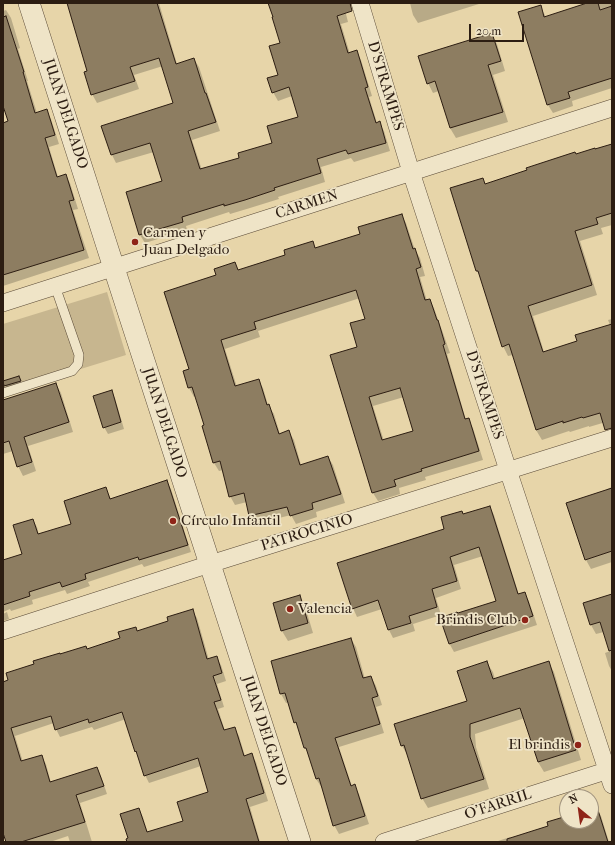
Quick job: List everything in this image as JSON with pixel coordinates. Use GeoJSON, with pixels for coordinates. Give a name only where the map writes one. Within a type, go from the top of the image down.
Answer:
{"type":"FeatureCollection","features":[{"type":"Feature","properties":{"kind":"street","name":"JUAN DELGADO"},"geometry":{"type":"LineString","coordinates":[[29,3],[300,842]]}},
{"type":"Feature","properties":{"kind":"street","name":"D'STRAMPES"},"geometry":{"type":"LineString","coordinates":[[360,3],[411,172],[508,470],[610,775]]}},
{"type":"Feature","properties":{"kind":"street","name":"CARMEN"},"geometry":{"type":"LineString","coordinates":[[3,303],[612,108]]}},
{"type":"Feature","properties":{"kind":"street","name":"PATROCINIO"},"geometry":{"type":"LineString","coordinates":[[3,631],[210,564],[612,438]]}},
{"type":"Feature","properties":{"kind":"street","name":"O'FARRIL"},"geometry":{"type":"LineString","coordinates":[[384,842],[610,775]]}},
{"type":"Feature","properties":{"kind":"lane"},"geometry":{"type":"LineString","coordinates":[[3,393],[68,373],[78,364],[79,355],[55,286]]}},
{"type":"Feature","properties":{"kind":"shaded area"},"geometry":{"type":"Polygon","coordinates":[[[107,292],[126,355],[3,393],[3,324],[107,292]]]}},
{"type":"Feature","properties":{"kind":"building"},"geometry":{"type":"Polygon","coordinates":[[[67,3],[157,3],[176,64],[194,58],[216,122],[188,131],[200,169],[239,158],[238,153],[272,143],[267,126],[298,117],[289,87],[272,93],[267,78],[278,75],[269,46],[280,43],[268,3],[350,3],[352,11],[337,16],[348,53],[357,50],[368,87],[365,88],[376,123],[380,121],[386,143],[348,154],[346,150],[317,159],[321,173],[274,188],[275,190],[245,200],[224,206],[224,204],[182,217],[183,222],[139,235],[126,192],[162,181],[150,143],[111,155],[101,126],[173,103],[159,58],[130,67],[135,81],[91,95],[84,72],[87,71],[67,3]]]}},
{"type":"Feature","properties":{"kind":"building"},"geometry":{"type":"Polygon","coordinates":[[[587,3],[598,3],[600,10],[612,6],[612,78],[568,92],[570,98],[547,105],[518,12],[541,5],[544,17],[587,3]]]}},
{"type":"Feature","properties":{"kind":"building"},"geometry":{"type":"Polygon","coordinates":[[[6,16],[24,72],[35,113],[47,109],[55,135],[45,138],[57,177],[66,174],[74,200],[69,201],[84,250],[3,275],[3,123],[8,121],[3,106],[3,17],[6,16]]]}},
{"type":"Feature","properties":{"kind":"building"},"geometry":{"type":"Polygon","coordinates":[[[492,33],[501,61],[488,65],[503,112],[450,128],[435,81],[427,84],[418,56],[492,33]]]}},
{"type":"Feature","properties":{"kind":"building"},"geometry":{"type":"Polygon","coordinates":[[[612,144],[612,213],[596,218],[598,224],[575,231],[592,285],[528,306],[543,352],[577,341],[575,335],[612,324],[612,428],[605,430],[600,413],[563,423],[563,421],[536,430],[509,344],[502,347],[450,188],[483,178],[485,184],[527,170],[526,168],[575,152],[576,154],[612,144]]]}},
{"type":"Feature","properties":{"kind":"building"},"geometry":{"type":"Polygon","coordinates":[[[402,214],[413,249],[415,248],[421,267],[416,269],[425,300],[430,299],[438,320],[445,344],[443,345],[465,419],[469,418],[479,451],[421,469],[422,471],[394,480],[396,486],[372,493],[330,355],[357,347],[350,323],[365,319],[356,290],[254,322],[256,329],[221,340],[235,386],[259,379],[267,405],[269,404],[279,434],[289,430],[300,465],[328,456],[341,494],[312,503],[313,509],[290,516],[287,507],[249,516],[244,493],[229,497],[220,461],[213,463],[202,426],[204,425],[192,387],[188,388],[183,371],[189,369],[164,292],[216,275],[214,269],[235,262],[238,270],[285,255],[284,250],[313,241],[315,248],[360,234],[358,227],[402,214]],[[400,388],[369,397],[382,440],[413,431],[400,388]]]}},
{"type":"Feature","properties":{"kind":"building"},"geometry":{"type":"Polygon","coordinates":[[[19,376],[21,381],[4,386],[3,381],[19,376]]]}},
{"type":"Feature","properties":{"kind":"building"},"geometry":{"type":"Polygon","coordinates":[[[56,383],[69,422],[24,437],[32,462],[17,467],[9,441],[3,443],[3,400],[56,383]]]}},
{"type":"Feature","properties":{"kind":"building"},"geometry":{"type":"Polygon","coordinates":[[[112,390],[121,422],[103,428],[93,396],[112,390]]]}},
{"type":"Feature","properties":{"kind":"building"},"geometry":{"type":"Polygon","coordinates":[[[167,480],[188,545],[139,560],[138,557],[85,574],[86,579],[62,587],[60,582],[29,592],[30,596],[3,605],[3,560],[22,554],[13,525],[33,519],[38,534],[71,524],[64,501],[106,487],[110,499],[167,480]]]}},
{"type":"Feature","properties":{"kind":"building"},"geometry":{"type":"Polygon","coordinates":[[[612,488],[612,551],[585,560],[566,503],[612,488]]]}},
{"type":"Feature","properties":{"kind":"building"},"geometry":{"type":"Polygon","coordinates":[[[490,506],[518,594],[525,592],[533,616],[449,644],[440,618],[496,601],[479,547],[450,557],[457,581],[432,589],[437,607],[409,616],[411,623],[388,630],[378,600],[352,609],[337,563],[444,529],[441,517],[462,511],[463,514],[490,506]]]}},
{"type":"Feature","properties":{"kind":"building"},"geometry":{"type":"Polygon","coordinates":[[[612,594],[612,650],[609,651],[600,622],[590,625],[583,603],[612,594]]]}},
{"type":"Feature","properties":{"kind":"building"},"geometry":{"type":"Polygon","coordinates":[[[300,595],[308,623],[281,631],[273,603],[300,595]]]}},
{"type":"Feature","properties":{"kind":"building"},"geometry":{"type":"Polygon","coordinates":[[[193,609],[207,659],[217,656],[222,673],[213,676],[221,700],[214,702],[224,730],[235,727],[244,756],[252,753],[264,793],[246,799],[259,842],[127,842],[126,839],[128,838],[120,814],[139,808],[147,832],[183,821],[177,802],[208,792],[198,758],[144,776],[122,712],[89,723],[88,719],[55,730],[51,716],[11,728],[21,761],[42,755],[50,782],[97,767],[104,786],[76,795],[85,822],[21,842],[6,842],[3,833],[3,682],[8,680],[6,673],[34,664],[33,661],[86,646],[87,649],[120,638],[118,632],[136,627],[137,631],[168,621],[167,617],[193,609]]]}},
{"type":"Feature","properties":{"kind":"building"},"geometry":{"type":"Polygon","coordinates":[[[351,638],[363,678],[371,676],[378,696],[372,698],[380,724],[335,738],[351,786],[355,784],[365,816],[333,826],[319,778],[316,779],[296,722],[294,723],[285,693],[280,694],[271,661],[351,638]]]}},
{"type":"Feature","properties":{"kind":"building"},"geometry":{"type":"Polygon","coordinates":[[[487,661],[493,679],[549,661],[576,750],[538,762],[520,708],[470,724],[470,737],[484,779],[421,799],[404,745],[401,746],[394,724],[467,701],[457,671],[487,661]]]}},
{"type":"Feature","properties":{"kind":"building"},"geometry":{"type":"Polygon","coordinates":[[[599,813],[608,842],[507,842],[507,839],[548,826],[547,822],[559,818],[559,829],[599,829],[599,813]]]}},
{"type":"Feature","properties":{"kind":"place","name":"Carmen y Juan Delgado"},"geometry":{"type":"Point","coordinates":[135,242]}},
{"type":"Feature","properties":{"kind":"place","name":"Círculo Infantil"},"geometry":{"type":"Point","coordinates":[173,521]}},
{"type":"Feature","properties":{"kind":"place","name":"Valencia"},"geometry":{"type":"Point","coordinates":[290,609]}},
{"type":"Feature","properties":{"kind":"place","name":"Brindis Club"},"geometry":{"type":"Point","coordinates":[525,620]}},
{"type":"Feature","properties":{"kind":"place","name":"El brindis"},"geometry":{"type":"Point","coordinates":[578,745]}}]}
